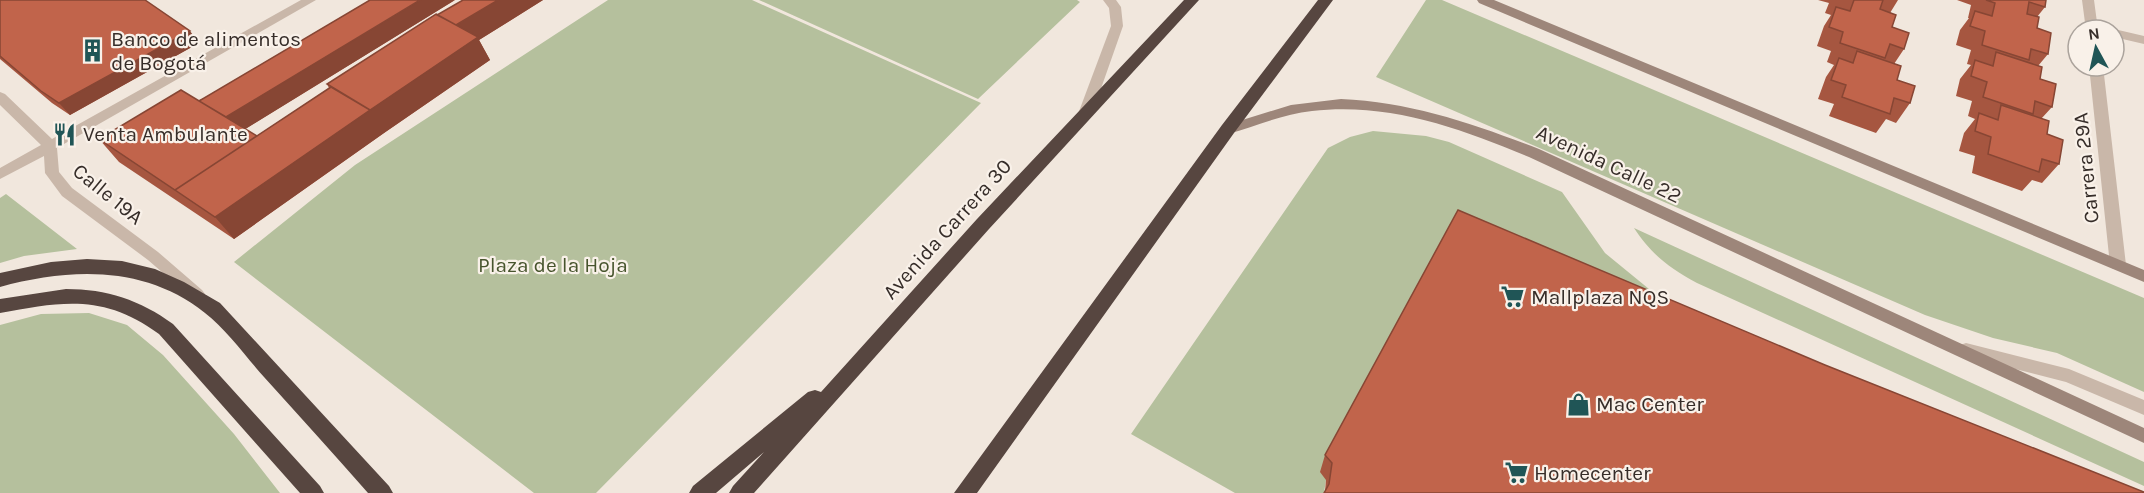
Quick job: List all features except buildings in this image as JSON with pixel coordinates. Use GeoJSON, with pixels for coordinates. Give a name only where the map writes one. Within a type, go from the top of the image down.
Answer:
{"type":"FeatureCollection","features":[{"type":"Feature","properties":{"kind":"highway","name":"Avenida Carrera 30"},"geometry":{"type":"LineString","coordinates":[[740,493],[983,224],[1192,0]]}},
{"type":"Feature","properties":{"kind":"highway"},"geometry":{"type":"LineString","coordinates":[[965,493],[1228,129],[1326,0]]}},
{"type":"Feature","properties":{"kind":"highway"},"geometry":{"type":"LineString","coordinates":[[0,280],[78,267],[138,271],[167,282],[213,308],[382,493]]}},
{"type":"Feature","properties":{"kind":"highway"},"geometry":{"type":"LineString","coordinates":[[0,306],[45,298],[81,295],[120,301],[150,315],[166,329],[313,493]]}},
{"type":"Feature","properties":{"kind":"highway"},"geometry":{"type":"LineString","coordinates":[[700,493],[867,355]]}},
{"type":"Feature","properties":{"kind":"highway"},"geometry":{"type":"LineString","coordinates":[[960,493],[978,473]]}},
{"type":"Feature","properties":{"kind":"street"},"geometry":{"type":"LineString","coordinates":[[0,174],[310,0]]}},
{"type":"Feature","properties":{"kind":"street"},"geometry":{"type":"LineString","coordinates":[[1085,114],[1117,26],[1115,7],[1109,0]]}},
{"type":"Feature","properties":{"kind":"street"},"geometry":{"type":"LineString","coordinates":[[1483,0],[2144,276]]}},
{"type":"Feature","properties":{"kind":"street"},"geometry":{"type":"LineString","coordinates":[[2088,0],[2092,18]]}},
{"type":"Feature","properties":{"kind":"street"},"geometry":{"type":"LineString","coordinates":[[2126,36],[2144,40]]}},
{"type":"Feature","properties":{"kind":"street","name":"Carrera 29A"},"geometry":{"type":"LineString","coordinates":[[2097,78],[2118,265]]}},
{"type":"Feature","properties":{"kind":"street"},"geometry":{"type":"LineString","coordinates":[[0,97],[50,146]]}},
{"type":"Feature","properties":{"kind":"street","name":"Avenida Calle 22"},"geometry":{"type":"LineString","coordinates":[[1228,129],[1278,113],[1331,105],[1380,106],[1420,112],[1449,120],[1534,153],[2144,436]]}},
{"type":"Feature","properties":{"kind":"street","name":"Calle 19A"},"geometry":{"type":"LineString","coordinates":[[50,146],[52,173],[66,192],[153,256],[213,308]]}},
{"type":"Feature","properties":{"kind":"street","name":"Avenida Calle 22"},"geometry":{"type":"LineString","coordinates":[[1954,348],[2069,376],[2144,408]]}},
{"type":"Feature","properties":{"kind":"green space","name":"Plaza de la Hoja"},"geometry":{"type":"Polygon","coordinates":[[[608,0],[752,0],[981,103],[596,493],[534,493],[234,262],[355,165],[608,0]]]}},
{"type":"Feature","properties":{"kind":"green space"},"geometry":{"type":"Polygon","coordinates":[[[759,0],[1077,0],[1080,2],[978,99],[759,0]]]}},
{"type":"Feature","properties":{"kind":"green space"},"geometry":{"type":"Polygon","coordinates":[[[1426,0],[1442,0],[2144,298],[2144,392],[2057,353],[1993,338],[1925,315],[1376,77],[1426,0]]]}},
{"type":"Feature","properties":{"kind":"green space"},"geometry":{"type":"Polygon","coordinates":[[[1373,131],[1426,136],[1449,142],[1562,192],[1605,253],[1660,298],[1326,480],[1324,493],[1235,493],[1131,434],[1328,148],[1350,137],[1373,131]]]}},
{"type":"Feature","properties":{"kind":"green space"},"geometry":{"type":"Polygon","coordinates":[[[6,194],[77,249],[24,256],[0,263],[0,198],[6,194]]]}},
{"type":"Feature","properties":{"kind":"green space"},"geometry":{"type":"Polygon","coordinates":[[[1634,228],[2144,462],[2144,486],[1697,283],[1661,260],[1634,228]]]}},
{"type":"Feature","properties":{"kind":"green space"},"geometry":{"type":"Polygon","coordinates":[[[89,313],[127,325],[163,355],[234,434],[280,493],[0,493],[0,325],[41,314],[89,313]]]}},
{"type":"Feature","properties":{"kind":"place","name":"Banco de alimentos de Bogotá"},"geometry":{"type":"Point","coordinates":[93,51]}},
{"type":"Feature","properties":{"kind":"place","name":"Venta Ambulante"},"geometry":{"type":"Point","coordinates":[65,134]}},
{"type":"Feature","properties":{"kind":"place","name":"Mallplaza NQS"},"geometry":{"type":"Point","coordinates":[1513,297]}},
{"type":"Feature","properties":{"kind":"place","name":"Mac Center"},"geometry":{"type":"Point","coordinates":[1578,404]}},
{"type":"Feature","properties":{"kind":"place","name":"Homecenter"},"geometry":{"type":"Point","coordinates":[1516,473]}}]}
